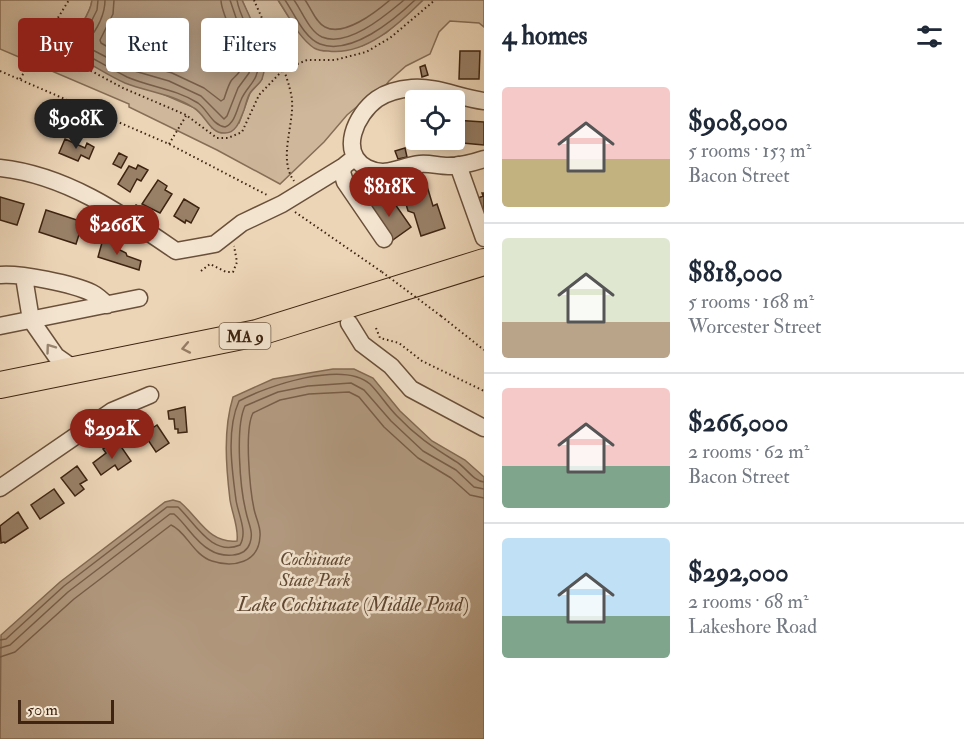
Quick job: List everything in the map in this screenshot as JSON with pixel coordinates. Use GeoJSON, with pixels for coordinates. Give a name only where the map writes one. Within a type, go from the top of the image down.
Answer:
{"type":"FeatureCollection","features":[{"type":"Feature","properties":{"kind":"highway","name":"MA 9"},"geometry":{"type":"LineString","coordinates":[[0,385],[257,333],[484,262]]}},
{"type":"Feature","properties":{"kind":"highway","name":"MA 9"},"geometry":{"type":"LineString","coordinates":[[0,403],[224,357],[349,323],[484,280]]}},
{"type":"Feature","properties":{"kind":"street"},"geometry":{"type":"LineString","coordinates":[[384,239],[343,177],[349,162],[351,143],[357,124],[373,103],[386,94],[404,89],[421,88],[484,101]]}},
{"type":"Feature","properties":{"kind":"street"},"geometry":{"type":"LineString","coordinates":[[349,162],[384,173],[419,164],[458,165],[484,159]]}},
{"type":"Feature","properties":{"kind":"street"},"geometry":{"type":"LineString","coordinates":[[0,168],[35,174],[78,190],[176,251],[212,245],[247,220],[282,204],[349,162]]}},
{"type":"Feature","properties":{"kind":"street"},"geometry":{"type":"LineString","coordinates":[[458,165],[484,238]]}},
{"type":"Feature","properties":{"kind":"street"},"geometry":{"type":"LineString","coordinates":[[0,275],[24,277],[83,290],[100,298],[107,305]]}},
{"type":"Feature","properties":{"kind":"street"},"geometry":{"type":"LineString","coordinates":[[24,277],[31,320],[56,356],[76,370]]}},
{"type":"Feature","properties":{"kind":"street"},"geometry":{"type":"LineString","coordinates":[[0,326],[139,298]]}},
{"type":"Feature","properties":{"kind":"street"},"geometry":{"type":"LineString","coordinates":[[349,323],[362,344],[391,366],[411,389],[484,428]]}},
{"type":"Feature","properties":{"kind":"street"},"geometry":{"type":"LineString","coordinates":[[0,488],[112,411],[150,395]]}},
{"type":"Feature","properties":{"kind":"path"},"geometry":{"type":"LineString","coordinates":[[59,18],[69,0]]}},
{"type":"Feature","properties":{"kind":"path"},"geometry":{"type":"LineString","coordinates":[[254,0],[261,18]]}},
{"type":"Feature","properties":{"kind":"path"},"geometry":{"type":"LineString","coordinates":[[298,64],[307,60],[335,60],[366,52],[390,38],[435,0]]}},
{"type":"Feature","properties":{"kind":"path"},"geometry":{"type":"LineString","coordinates":[[0,71],[169,144],[282,204],[343,243],[484,350]]}},
{"type":"Feature","properties":{"kind":"path"},"geometry":{"type":"LineString","coordinates":[[20,80],[24,72]]}},
{"type":"Feature","properties":{"kind":"path"},"geometry":{"type":"LineString","coordinates":[[93,72],[186,116],[217,138],[228,138],[242,132],[259,95],[281,72]]}},
{"type":"Feature","properties":{"kind":"path"},"geometry":{"type":"LineString","coordinates":[[284,72],[292,98],[286,165],[292,179],[304,191]]}},
{"type":"Feature","properties":{"kind":"path"},"geometry":{"type":"LineString","coordinates":[[169,144],[186,116]]}},
{"type":"Feature","properties":{"kind":"path"},"geometry":{"type":"LineString","coordinates":[[201,271],[210,264],[226,272],[233,272],[236,269],[236,254],[231,231]]}},
{"type":"Feature","properties":{"kind":"path"},"geometry":{"type":"LineString","coordinates":[[376,328],[380,338],[399,343],[422,361],[484,391]]}},
{"type":"Feature","properties":{"kind":"shaded area"},"geometry":{"type":"Polygon","coordinates":[[[0,0],[92,0],[85,18],[18,18],[18,57],[0,49],[0,0]]]}},
{"type":"Feature","properties":{"kind":"shaded area"},"geometry":{"type":"Polygon","coordinates":[[[242,0],[278,0],[288,16],[293,18],[250,18],[242,0]]]}},
{"type":"Feature","properties":{"kind":"shaded area"},"geometry":{"type":"Polygon","coordinates":[[[423,0],[484,0],[484,27],[479,23],[450,21],[439,32],[430,54],[406,66],[383,89],[366,99],[347,115],[324,142],[280,184],[129,107],[129,104],[54,72],[94,72],[94,64],[106,70],[106,72],[112,72],[195,108],[206,118],[212,128],[239,123],[250,93],[262,79],[263,72],[298,72],[298,20],[362,46],[386,33],[423,0]]]}},
{"type":"Feature","properties":{"kind":"water"},"geometry":{"type":"Polygon","coordinates":[[[92,0],[242,0],[250,18],[201,18],[201,72],[263,72],[261,81],[251,91],[235,128],[229,132],[220,132],[186,103],[125,83],[94,66],[94,18],[85,18],[92,0]]]}},
{"type":"Feature","properties":{"kind":"water"},"geometry":{"type":"Polygon","coordinates":[[[278,0],[423,0],[380,36],[355,49],[342,51],[324,51],[314,48],[298,32],[298,18],[289,18],[278,0]]]}},
{"type":"Feature","properties":{"kind":"water","name":"Lake Cochituate (Middle Pond)"},"geometry":{"type":"Polygon","coordinates":[[[333,369],[354,369],[373,378],[400,411],[432,441],[465,460],[484,477],[484,739],[0,739],[1,635],[60,582],[165,502],[173,500],[180,502],[212,534],[227,541],[237,541],[230,500],[227,461],[228,422],[233,397],[273,379],[333,369]]]}},
{"type":"Feature","properties":{"kind":"building"},"geometry":{"type":"Polygon","coordinates":[[[460,51],[480,51],[479,79],[459,79],[460,51]]]}},
{"type":"Feature","properties":{"kind":"building"},"geometry":{"type":"Polygon","coordinates":[[[425,65],[428,75],[422,77],[420,67],[425,65]]]}},
{"type":"Feature","properties":{"kind":"building"},"geometry":{"type":"Polygon","coordinates":[[[465,121],[484,122],[484,145],[465,143],[465,121]]]}},
{"type":"Feature","properties":{"kind":"building"},"geometry":{"type":"Polygon","coordinates":[[[65,139],[85,148],[87,143],[94,147],[89,159],[81,155],[78,161],[59,153],[65,139]]]}},
{"type":"Feature","properties":{"kind":"building"},"geometry":{"type":"Polygon","coordinates":[[[405,148],[407,157],[398,159],[395,151],[405,148]]]}},
{"type":"Feature","properties":{"kind":"building"},"geometry":{"type":"Polygon","coordinates":[[[119,153],[127,157],[121,168],[113,164],[119,153]]]}},
{"type":"Feature","properties":{"kind":"building"},"geometry":{"type":"Polygon","coordinates":[[[138,165],[148,170],[141,181],[137,179],[130,192],[118,184],[129,166],[136,169],[138,165]]]}},
{"type":"Feature","properties":{"kind":"building"},"geometry":{"type":"Polygon","coordinates":[[[418,169],[423,187],[427,186],[433,206],[437,204],[445,228],[421,236],[414,213],[408,211],[403,194],[399,195],[394,177],[418,169]]]}},
{"type":"Feature","properties":{"kind":"building"},"geometry":{"type":"Polygon","coordinates":[[[158,180],[167,186],[165,190],[172,194],[160,213],[142,204],[158,180]]]}},
{"type":"Feature","properties":{"kind":"building"},"geometry":{"type":"Polygon","coordinates":[[[482,193],[484,193],[484,213],[481,214],[476,199],[483,196],[482,193]]]}},
{"type":"Feature","properties":{"kind":"building"},"geometry":{"type":"Polygon","coordinates":[[[388,194],[411,227],[390,242],[367,209],[388,194]]]}},
{"type":"Feature","properties":{"kind":"building"},"geometry":{"type":"Polygon","coordinates":[[[0,197],[24,204],[17,225],[0,220],[0,197]]]}},
{"type":"Feature","properties":{"kind":"building"},"geometry":{"type":"Polygon","coordinates":[[[184,199],[199,208],[191,223],[186,220],[185,223],[174,216],[184,199]]]}},
{"type":"Feature","properties":{"kind":"building"},"geometry":{"type":"Polygon","coordinates":[[[136,205],[143,209],[139,217],[132,213],[136,205]]]}},
{"type":"Feature","properties":{"kind":"building"},"geometry":{"type":"Polygon","coordinates":[[[46,210],[83,222],[76,244],[39,232],[46,210]]]}},
{"type":"Feature","properties":{"kind":"building"},"geometry":{"type":"Polygon","coordinates":[[[103,239],[115,243],[114,247],[126,253],[127,256],[141,261],[139,270],[98,257],[103,239]]]}},
{"type":"Feature","properties":{"kind":"building"},"geometry":{"type":"Polygon","coordinates":[[[185,407],[187,432],[178,433],[174,419],[169,419],[168,411],[185,407]]]}},
{"type":"Feature","properties":{"kind":"building"},"geometry":{"type":"Polygon","coordinates":[[[157,425],[169,443],[156,452],[144,434],[157,425]]]}},
{"type":"Feature","properties":{"kind":"building"},"geometry":{"type":"Polygon","coordinates":[[[109,445],[113,450],[120,445],[131,461],[118,470],[115,465],[101,475],[93,463],[106,453],[103,449],[109,445]]]}},
{"type":"Feature","properties":{"kind":"building"},"geometry":{"type":"Polygon","coordinates":[[[77,466],[87,480],[80,484],[84,489],[75,496],[61,478],[77,466]]]}},
{"type":"Feature","properties":{"kind":"building"},"geometry":{"type":"Polygon","coordinates":[[[54,489],[64,503],[40,519],[31,505],[54,489]]]}},
{"type":"Feature","properties":{"kind":"building"},"geometry":{"type":"Polygon","coordinates":[[[18,512],[28,528],[5,543],[1,543],[0,526],[18,512]]]}},
{"type":"Feature","properties":{"kind":"park label","name":"Cochituate State Park"},"geometry":{"type":"Point","coordinates":[315,569]}}]}
